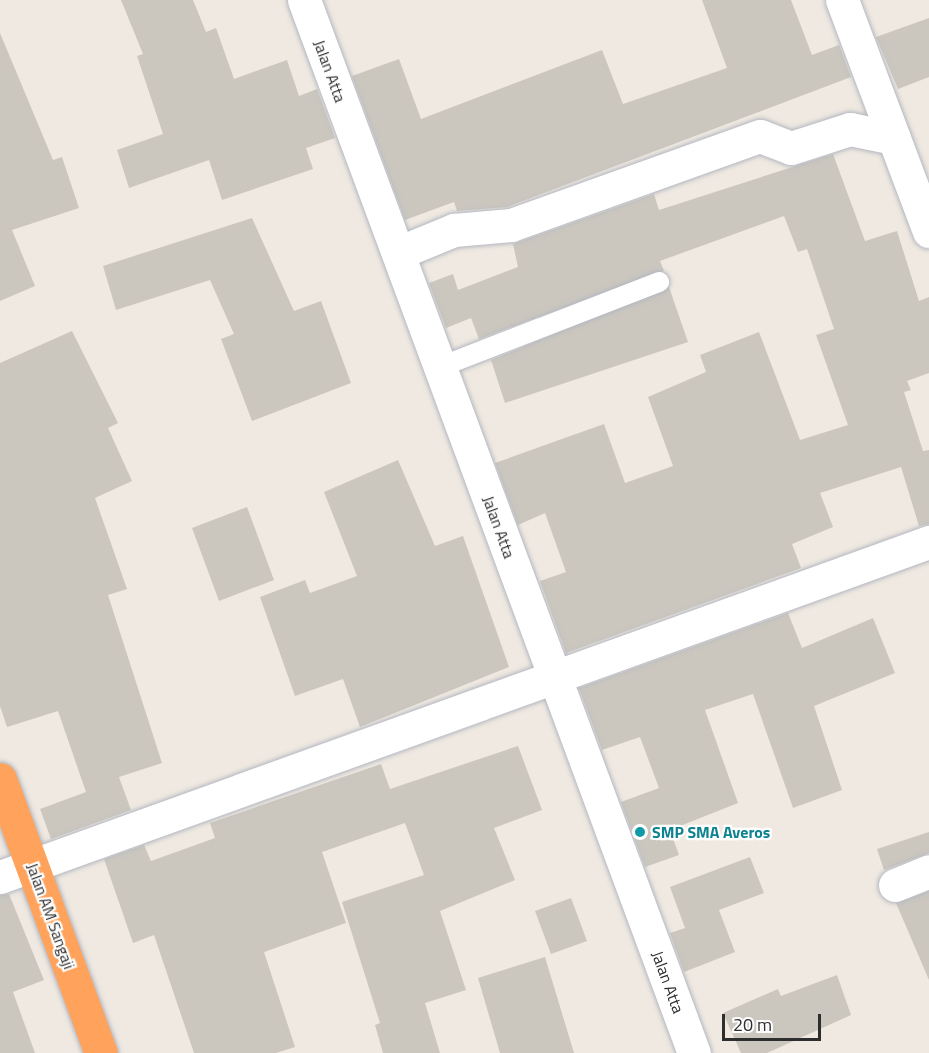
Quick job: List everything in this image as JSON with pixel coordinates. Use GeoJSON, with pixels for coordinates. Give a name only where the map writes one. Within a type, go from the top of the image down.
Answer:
{"type":"FeatureCollection","features":[{"type":"Feature","properties":{"kind":"highway","name":"Jalan AM Sangaji"},"geometry":{"type":"LineString","coordinates":[[0,779],[100,1053]]}},
{"type":"Feature","properties":{"kind":"street","name":"Jalan Atta"},"geometry":{"type":"LineString","coordinates":[[304,0],[694,1053]]}},
{"type":"Feature","properties":{"kind":"street"},"geometry":{"type":"LineString","coordinates":[[842,0],[929,231]]}},
{"type":"Feature","properties":{"kind":"street"},"geometry":{"type":"LineString","coordinates":[[398,253],[454,230],[511,225],[756,137],[791,148],[850,129],[894,138]]}},
{"type":"Feature","properties":{"kind":"street"},"geometry":{"type":"LineString","coordinates":[[0,877],[556,680],[929,542]]}},
{"type":"Feature","properties":{"kind":"street"},"geometry":{"type":"LineString","coordinates":[[895,885],[929,871]]}},
{"type":"Feature","properties":{"kind":"lane"},"geometry":{"type":"LineString","coordinates":[[440,367],[659,282]]}},
{"type":"Feature","properties":{"kind":"building"},"geometry":{"type":"Polygon","coordinates":[[[121,0],[193,0],[206,32],[216,28],[234,79],[287,60],[299,96],[317,89],[335,138],[306,148],[313,169],[222,200],[209,160],[129,188],[117,150],[163,134],[137,56],[143,54],[121,0]]]}},
{"type":"Feature","properties":{"kind":"building"},"geometry":{"type":"Polygon","coordinates":[[[702,0],[791,0],[812,55],[839,45],[851,77],[507,207],[457,211],[454,202],[405,220],[352,76],[399,59],[421,119],[602,50],[623,104],[727,68],[702,0]]]}},
{"type":"Feature","properties":{"kind":"building"},"geometry":{"type":"Polygon","coordinates":[[[929,18],[929,77],[898,89],[876,37],[929,18]]]}},
{"type":"Feature","properties":{"kind":"building"},"geometry":{"type":"Polygon","coordinates":[[[0,33],[53,160],[62,157],[79,208],[12,230],[35,286],[0,301],[0,33]]]}},
{"type":"Feature","properties":{"kind":"building"},"geometry":{"type":"Polygon","coordinates":[[[833,154],[865,241],[897,231],[919,301],[929,297],[929,373],[907,381],[911,390],[904,392],[923,451],[929,450],[929,524],[919,526],[901,467],[820,493],[833,527],[792,544],[801,568],[566,653],[540,581],[566,572],[545,513],[518,525],[495,463],[604,424],[625,483],[673,466],[648,397],[706,372],[700,355],[759,332],[800,440],[848,425],[816,335],[834,329],[807,249],[798,252],[784,216],[660,261],[664,271],[479,339],[471,318],[446,328],[429,283],[453,274],[458,290],[518,267],[513,244],[654,194],[659,210],[833,154]]]}},
{"type":"Feature","properties":{"kind":"building"},"geometry":{"type":"Polygon","coordinates":[[[252,218],[294,311],[321,301],[351,383],[252,421],[221,339],[234,334],[210,280],[116,310],[103,266],[252,218]]]}},
{"type":"Feature","properties":{"kind":"building"},"geometry":{"type":"Polygon","coordinates":[[[669,287],[688,342],[505,403],[491,360],[669,287]]]}},
{"type":"Feature","properties":{"kind":"building"},"geometry":{"type":"Polygon","coordinates":[[[72,331],[118,423],[108,428],[132,481],[95,498],[127,589],[108,595],[162,763],[119,777],[131,810],[51,839],[40,809],[86,792],[58,711],[7,727],[0,706],[0,363],[72,331]]]}},
{"type":"Feature","properties":{"kind":"building"},"geometry":{"type":"Polygon","coordinates":[[[398,460],[435,546],[463,536],[509,667],[360,727],[343,679],[295,696],[260,597],[305,580],[310,593],[357,576],[324,492],[398,460]]]}},
{"type":"Feature","properties":{"kind":"building"},"geometry":{"type":"Polygon","coordinates":[[[247,507],[274,580],[219,601],[192,528],[247,507]]]}},
{"type":"Feature","properties":{"kind":"building"},"geometry":{"type":"Polygon","coordinates":[[[788,613],[802,648],[873,618],[895,673],[814,706],[842,790],[793,808],[753,694],[705,710],[738,803],[670,830],[679,855],[645,867],[621,802],[659,788],[640,737],[602,750],[579,688],[788,613]]]}},
{"type":"Feature","properties":{"kind":"building"},"geometry":{"type":"Polygon","coordinates":[[[518,746],[542,810],[494,828],[515,880],[440,911],[466,990],[425,1003],[440,1053],[383,1053],[375,1025],[380,1023],[342,902],[424,875],[405,823],[322,852],[346,923],[264,952],[295,1047],[276,1053],[194,1053],[154,935],[133,943],[104,859],[144,845],[151,861],[215,838],[210,823],[381,764],[390,789],[518,746]]]}},
{"type":"Feature","properties":{"kind":"building"},"geometry":{"type":"Polygon","coordinates":[[[929,832],[929,853],[884,870],[877,849],[929,832]]]}},
{"type":"Feature","properties":{"kind":"building"},"geometry":{"type":"Polygon","coordinates":[[[750,857],[764,893],[719,910],[735,952],[684,972],[670,933],[685,928],[670,887],[750,857]]]}},
{"type":"Feature","properties":{"kind":"building"},"geometry":{"type":"Polygon","coordinates":[[[929,891],[929,980],[896,903],[929,891]]]}},
{"type":"Feature","properties":{"kind":"building"},"geometry":{"type":"Polygon","coordinates":[[[9,894],[44,980],[13,992],[35,1053],[0,1053],[0,895],[9,894]]]}},
{"type":"Feature","properties":{"kind":"building"},"geometry":{"type":"Polygon","coordinates":[[[571,898],[587,941],[551,954],[535,911],[571,898]]]}},
{"type":"Feature","properties":{"kind":"building"},"geometry":{"type":"Polygon","coordinates":[[[545,957],[574,1053],[500,1053],[478,978],[545,957]]]}},
{"type":"Feature","properties":{"kind":"building"},"geometry":{"type":"Polygon","coordinates":[[[837,975],[851,1015],[767,1053],[741,1053],[723,1013],[778,989],[781,996],[837,975]]]}},
{"type":"Feature","properties":{"kind":"place","name":"SMP SMA Averos"},"geometry":{"type":"Point","coordinates":[640,832]}}]}
